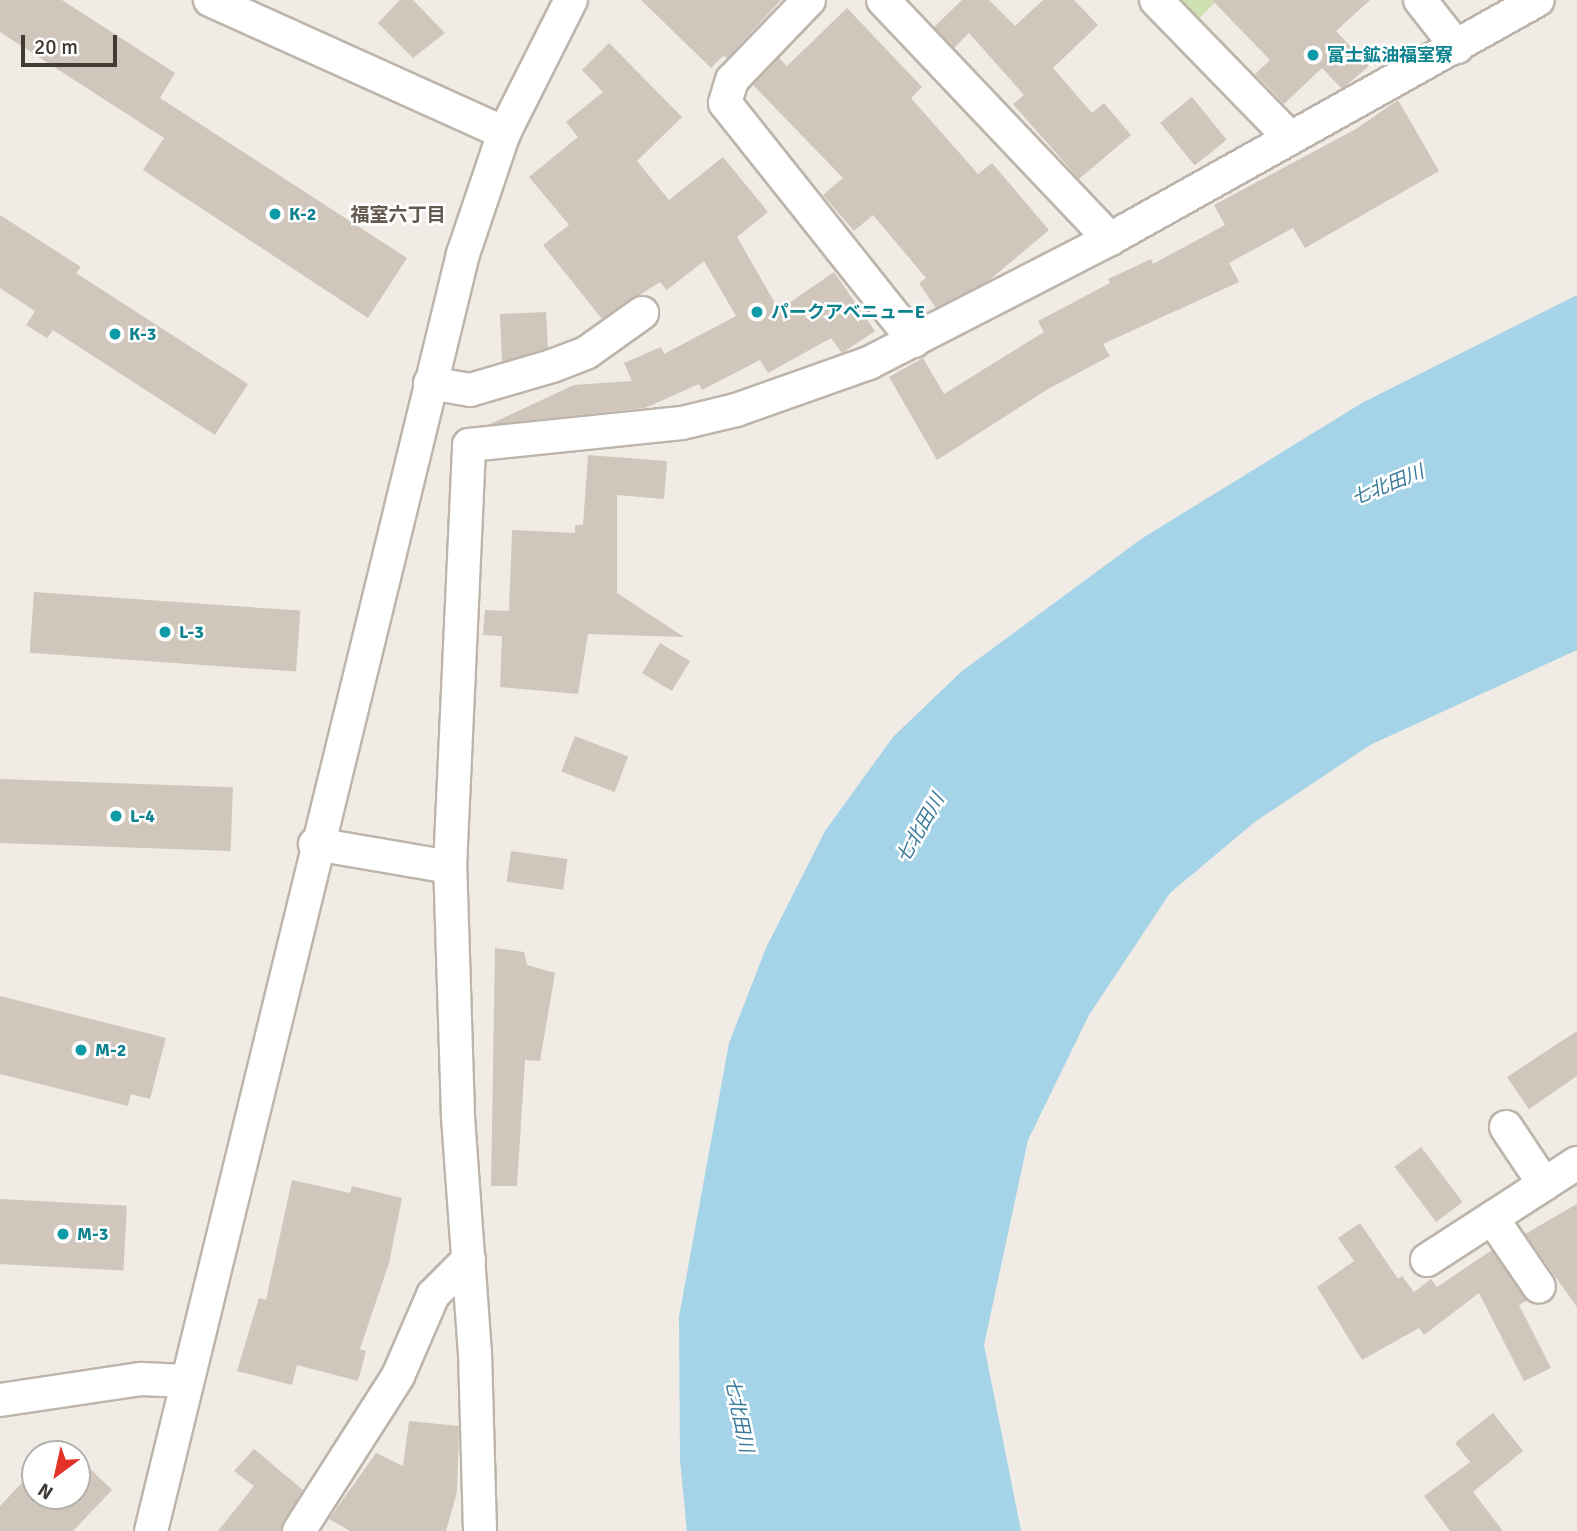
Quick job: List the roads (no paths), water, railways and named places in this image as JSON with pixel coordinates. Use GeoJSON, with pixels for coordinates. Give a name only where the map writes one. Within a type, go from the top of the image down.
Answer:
{"type":"FeatureCollection","features":[{"type":"Feature","properties":{"kind":"street"},"geometry":{"type":"LineString","coordinates":[[210,0],[504,133]]}},
{"type":"Feature","properties":{"kind":"street"},"geometry":{"type":"LineString","coordinates":[[809,0],[732,80],[725,103],[914,341]]}},
{"type":"Feature","properties":{"kind":"street"},"geometry":{"type":"LineString","coordinates":[[883,0],[1110,239]]}},
{"type":"Feature","properties":{"kind":"street"},"geometry":{"type":"LineString","coordinates":[[1156,0],[1290,138]]}},
{"type":"Feature","properties":{"kind":"street"},"geometry":{"type":"LineString","coordinates":[[1420,0],[1457,47]]}},
{"type":"Feature","properties":{"kind":"street"},"geometry":{"type":"LineString","coordinates":[[480,1531],[469,1259],[458,1115],[450,867],[470,445],[696,420],[870,363],[1110,239],[1538,0]]}},
{"type":"Feature","properties":{"kind":"street"},"geometry":{"type":"LineString","coordinates":[[151,1531],[315,844],[463,254],[504,133],[568,1]]}},
{"type":"Feature","properties":{"kind":"street"},"geometry":{"type":"LineString","coordinates":[[430,383],[470,390],[552,366],[586,353],[642,313]]}},
{"type":"Feature","properties":{"kind":"street"},"geometry":{"type":"LineString","coordinates":[[315,844],[450,867]]}},
{"type":"Feature","properties":{"kind":"street"},"geometry":{"type":"LineString","coordinates":[[1506,1127],[1544,1184]]}},
{"type":"Feature","properties":{"kind":"street"},"geometry":{"type":"LineString","coordinates":[[1427,1259],[1577,1163]]}},
{"type":"Feature","properties":{"kind":"street"},"geometry":{"type":"LineString","coordinates":[[1492,1218],[1539,1287]]}},
{"type":"Feature","properties":{"kind":"street"},"geometry":{"type":"LineString","coordinates":[[299,1531],[398,1376],[433,1295],[469,1259]]}},
{"type":"Feature","properties":{"kind":"street"},"geometry":{"type":"LineString","coordinates":[[0,1400],[141,1378],[187,1381]]}},
{"type":"Feature","properties":{"kind":"water","name":"七北田川"},"geometry":{"type":"Polygon","coordinates":[[[1577,295],[1577,650],[1370,745],[1256,821],[1170,893],[1089,1015],[1028,1140],[984,1345],[1021,1531],[687,1531],[680,1460],[679,1317],[729,1043],[766,948],[825,831],[893,737],[962,671],[1141,539],[1362,403],[1577,295]]]}},
{"type":"Feature","properties":{"kind":"place","name":"富士鉱油福室寮"},"geometry":{"type":"Point","coordinates":[1313,55]}},
{"type":"Feature","properties":{"kind":"place","name":"K-2"},"geometry":{"type":"Point","coordinates":[275,214]}},
{"type":"Feature","properties":{"kind":"place","name":"パークアベニューE"},"geometry":{"type":"Point","coordinates":[757,312]}},
{"type":"Feature","properties":{"kind":"place","name":"K-3"},"geometry":{"type":"Point","coordinates":[115,334]}},
{"type":"Feature","properties":{"kind":"place","name":"L-3"},"geometry":{"type":"Point","coordinates":[165,632]}},
{"type":"Feature","properties":{"kind":"place","name":"L-4"},"geometry":{"type":"Point","coordinates":[116,816]}},
{"type":"Feature","properties":{"kind":"place","name":"M-2"},"geometry":{"type":"Point","coordinates":[81,1050]}},
{"type":"Feature","properties":{"kind":"place","name":"M-3"},"geometry":{"type":"Point","coordinates":[63,1234]}},
{"type":"Feature","properties":{"kind":"district","name":"福室六丁目"},"geometry":{"type":"Point","coordinates":[398,216]}}]}
